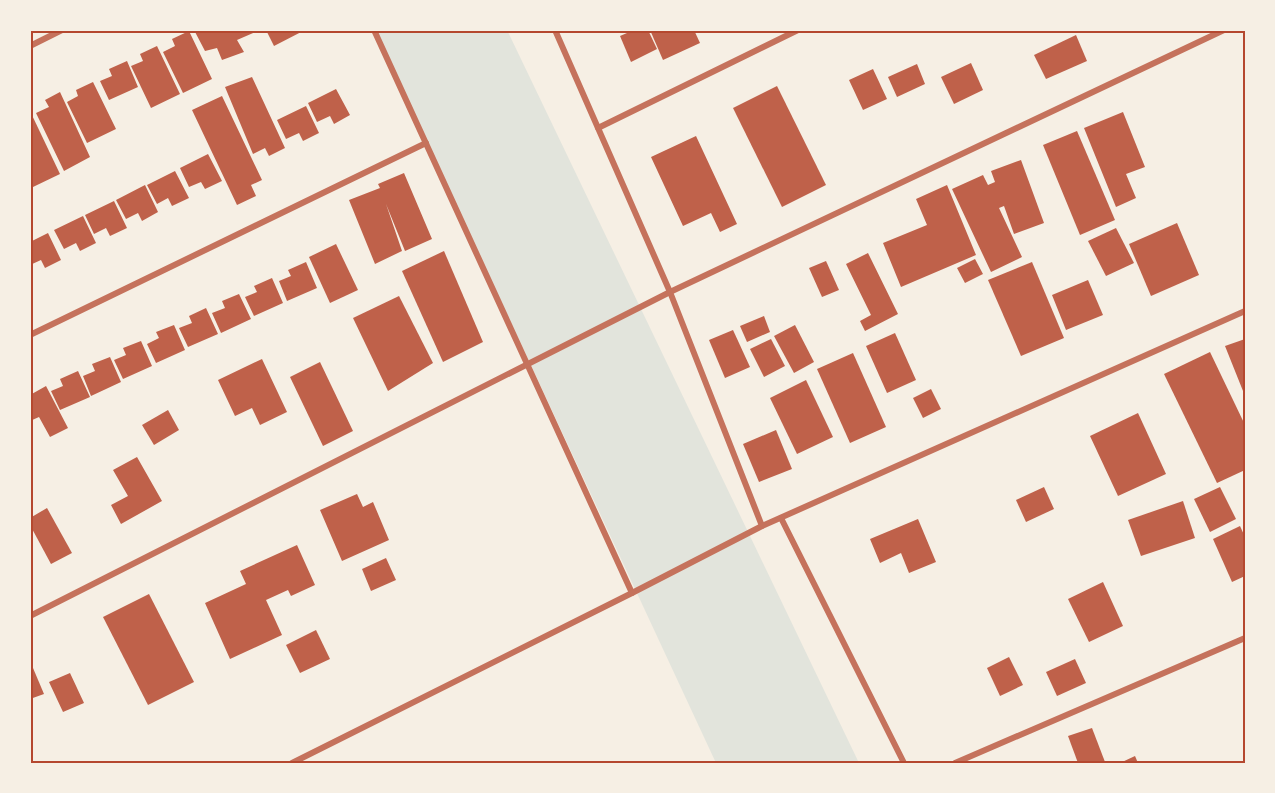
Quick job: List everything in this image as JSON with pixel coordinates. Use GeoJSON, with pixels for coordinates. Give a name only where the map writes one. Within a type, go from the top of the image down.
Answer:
{"type":"FeatureCollection","features":[{"type":"Feature","properties":{"kind":"street"},"geometry":{"type":"LineString","coordinates":[[30,46],[62,30]]}},
{"type":"Feature","properties":{"kind":"street"},"geometry":{"type":"LineString","coordinates":[[374,30],[632,593]]}},
{"type":"Feature","properties":{"kind":"street"},"geometry":{"type":"LineString","coordinates":[[555,30],[670,292],[762,526]]}},
{"type":"Feature","properties":{"kind":"street"},"geometry":{"type":"LineString","coordinates":[[598,128],[798,30]]}},
{"type":"Feature","properties":{"kind":"street"},"geometry":{"type":"LineString","coordinates":[[30,616],[670,292],[1224,30]]}},
{"type":"Feature","properties":{"kind":"street"},"geometry":{"type":"LineString","coordinates":[[30,335],[426,143]]}},
{"type":"Feature","properties":{"kind":"street"},"geometry":{"type":"LineString","coordinates":[[292,763],[762,526],[1245,311]]}},
{"type":"Feature","properties":{"kind":"street"},"geometry":{"type":"LineString","coordinates":[[781,518],[904,763]]}},
{"type":"Feature","properties":{"kind":"street"},"geometry":{"type":"LineString","coordinates":[[955,763],[1245,638]]}},
{"type":"Feature","properties":{"kind":"shaded area"},"geometry":{"type":"Polygon","coordinates":[[[375,30],[507,30],[859,763],[716,763],[375,30]]]}},
{"type":"Feature","properties":{"kind":"building"},"geometry":{"type":"Polygon","coordinates":[[[194,30],[260,30],[237,40],[244,52],[222,60],[217,48],[205,51],[194,30]]]}},
{"type":"Feature","properties":{"kind":"building"},"geometry":{"type":"Polygon","coordinates":[[[266,30],[305,30],[274,46],[266,30]]]}},
{"type":"Feature","properties":{"kind":"building"},"geometry":{"type":"Polygon","coordinates":[[[634,30],[648,30],[657,49],[631,62],[620,36],[634,30]]]}},
{"type":"Feature","properties":{"kind":"building"},"geometry":{"type":"Polygon","coordinates":[[[650,30],[694,30],[700,43],[663,60],[650,30]]]}},
{"type":"Feature","properties":{"kind":"building"},"geometry":{"type":"Polygon","coordinates":[[[189,31],[212,79],[183,93],[163,52],[175,46],[172,39],[189,31]]]}},
{"type":"Feature","properties":{"kind":"building"},"geometry":{"type":"Polygon","coordinates":[[[1076,35],[1087,61],[1046,79],[1034,55],[1076,35]]]}},
{"type":"Feature","properties":{"kind":"building"},"geometry":{"type":"Polygon","coordinates":[[[157,46],[180,94],[151,108],[131,66],[143,61],[140,54],[157,46]]]}},
{"type":"Feature","properties":{"kind":"building"},"geometry":{"type":"Polygon","coordinates":[[[127,61],[138,87],[109,100],[100,81],[112,76],[109,69],[127,61]]]}},
{"type":"Feature","properties":{"kind":"building"},"geometry":{"type":"Polygon","coordinates":[[[971,63],[983,90],[954,104],[941,77],[971,63]]]}},
{"type":"Feature","properties":{"kind":"building"},"geometry":{"type":"Polygon","coordinates":[[[917,64],[925,84],[897,97],[888,77],[917,64]]]}},
{"type":"Feature","properties":{"kind":"building"},"geometry":{"type":"Polygon","coordinates":[[[873,69],[887,99],[863,110],[849,80],[873,69]]]}},
{"type":"Feature","properties":{"kind":"building"},"geometry":{"type":"Polygon","coordinates":[[[252,77],[285,148],[269,156],[265,148],[253,154],[225,87],[252,77]]]}},
{"type":"Feature","properties":{"kind":"building"},"geometry":{"type":"Polygon","coordinates":[[[93,82],[116,129],[87,143],[67,102],[78,96],[76,90],[93,82]]]}},
{"type":"Feature","properties":{"kind":"building"},"geometry":{"type":"Polygon","coordinates":[[[777,86],[826,185],[782,207],[733,108],[777,86]]]}},
{"type":"Feature","properties":{"kind":"building"},"geometry":{"type":"Polygon","coordinates":[[[336,89],[350,115],[334,124],[330,116],[317,122],[308,103],[336,89]]]}},
{"type":"Feature","properties":{"kind":"building"},"geometry":{"type":"Polygon","coordinates":[[[60,92],[90,157],[64,171],[36,113],[49,107],[45,100],[60,92]]]}},
{"type":"Feature","properties":{"kind":"building"},"geometry":{"type":"Polygon","coordinates":[[[222,96],[262,180],[251,185],[256,196],[237,205],[192,110],[222,96]]]}},
{"type":"Feature","properties":{"kind":"building"},"geometry":{"type":"Polygon","coordinates":[[[306,106],[319,133],[303,141],[299,133],[286,139],[277,120],[306,106]]]}},
{"type":"Feature","properties":{"kind":"building"},"geometry":{"type":"Polygon","coordinates":[[[30,111],[60,174],[33,187],[30,181],[30,111]]]}},
{"type":"Feature","properties":{"kind":"building"},"geometry":{"type":"Polygon","coordinates":[[[1123,112],[1145,167],[1126,174],[1136,198],[1116,207],[1084,128],[1123,112]]]}},
{"type":"Feature","properties":{"kind":"building"},"geometry":{"type":"Polygon","coordinates":[[[1077,131],[1115,220],[1080,235],[1043,145],[1077,131]]]}},
{"type":"Feature","properties":{"kind":"building"},"geometry":{"type":"Polygon","coordinates":[[[696,136],[737,224],[720,232],[711,213],[683,226],[651,157],[696,136]]]}},
{"type":"Feature","properties":{"kind":"building"},"geometry":{"type":"Polygon","coordinates":[[[208,154],[222,181],[205,189],[201,182],[189,187],[180,168],[208,154]]]}},
{"type":"Feature","properties":{"kind":"building"},"geometry":{"type":"Polygon","coordinates":[[[1021,160],[1044,223],[1014,234],[1004,206],[999,208],[1022,257],[991,272],[952,189],[983,175],[988,185],[995,182],[991,171],[1021,160]]]}},
{"type":"Feature","properties":{"kind":"building"},"geometry":{"type":"Polygon","coordinates":[[[175,171],[189,198],[172,206],[168,198],[157,204],[147,185],[175,171]]]}},
{"type":"Feature","properties":{"kind":"building"},"geometry":{"type":"Polygon","coordinates":[[[404,173],[432,239],[405,251],[386,204],[402,251],[375,264],[349,200],[380,188],[378,184],[404,173]]]}},
{"type":"Feature","properties":{"kind":"building"},"geometry":{"type":"Polygon","coordinates":[[[145,185],[158,212],[142,221],[138,213],[126,219],[116,200],[145,185]]]}},
{"type":"Feature","properties":{"kind":"building"},"geometry":{"type":"Polygon","coordinates":[[[947,185],[976,255],[901,287],[883,243],[927,225],[916,199],[947,185]]]}},
{"type":"Feature","properties":{"kind":"building"},"geometry":{"type":"Polygon","coordinates":[[[114,201],[127,228],[110,236],[106,228],[94,234],[85,215],[114,201]]]}},
{"type":"Feature","properties":{"kind":"building"},"geometry":{"type":"Polygon","coordinates":[[[83,216],[96,243],[80,251],[76,243],[64,249],[54,230],[83,216]]]}},
{"type":"Feature","properties":{"kind":"building"},"geometry":{"type":"Polygon","coordinates":[[[1177,223],[1199,275],[1151,296],[1129,244],[1177,223]]]}},
{"type":"Feature","properties":{"kind":"building"},"geometry":{"type":"Polygon","coordinates":[[[1116,228],[1134,263],[1106,276],[1088,241],[1116,228]]]}},
{"type":"Feature","properties":{"kind":"building"},"geometry":{"type":"Polygon","coordinates":[[[48,233],[61,260],[45,268],[41,260],[30,265],[30,242],[48,233]]]}},
{"type":"Feature","properties":{"kind":"building"},"geometry":{"type":"Polygon","coordinates":[[[336,244],[358,290],[330,303],[309,257],[336,244]]]}},
{"type":"Feature","properties":{"kind":"building"},"geometry":{"type":"Polygon","coordinates":[[[444,251],[483,342],[443,362],[402,271],[444,251]]]}},
{"type":"Feature","properties":{"kind":"building"},"geometry":{"type":"Polygon","coordinates":[[[868,253],[898,314],[865,331],[860,321],[871,315],[846,264],[868,253]]]}},
{"type":"Feature","properties":{"kind":"building"},"geometry":{"type":"Polygon","coordinates":[[[975,259],[983,274],[965,283],[957,268],[975,259]]]}},
{"type":"Feature","properties":{"kind":"building"},"geometry":{"type":"Polygon","coordinates":[[[826,261],[839,290],[822,297],[809,268],[826,261]]]}},
{"type":"Feature","properties":{"kind":"building"},"geometry":{"type":"Polygon","coordinates":[[[306,262],[317,288],[287,301],[279,281],[291,276],[288,270],[306,262]]]}},
{"type":"Feature","properties":{"kind":"building"},"geometry":{"type":"Polygon","coordinates":[[[1032,262],[1064,338],[1021,356],[988,280],[1032,262]]]}},
{"type":"Feature","properties":{"kind":"building"},"geometry":{"type":"Polygon","coordinates":[[[272,278],[283,303],[254,316],[245,297],[257,292],[254,286],[272,278]]]}},
{"type":"Feature","properties":{"kind":"building"},"geometry":{"type":"Polygon","coordinates":[[[1088,280],[1103,315],[1066,330],[1052,295],[1088,280]]]}},
{"type":"Feature","properties":{"kind":"building"},"geometry":{"type":"Polygon","coordinates":[[[239,294],[251,319],[221,333],[212,313],[225,308],[222,301],[239,294]]]}},
{"type":"Feature","properties":{"kind":"building"},"geometry":{"type":"Polygon","coordinates":[[[399,296],[433,363],[388,391],[353,318],[399,296]]]}},
{"type":"Feature","properties":{"kind":"building"},"geometry":{"type":"Polygon","coordinates":[[[206,308],[218,334],[188,347],[179,328],[192,323],[189,316],[206,308]]]}},
{"type":"Feature","properties":{"kind":"building"},"geometry":{"type":"Polygon","coordinates":[[[764,316],[770,332],[747,342],[740,326],[764,316]]]}},
{"type":"Feature","properties":{"kind":"building"},"geometry":{"type":"Polygon","coordinates":[[[174,325],[185,350],[156,363],[147,344],[159,338],[156,332],[174,325]]]}},
{"type":"Feature","properties":{"kind":"building"},"geometry":{"type":"Polygon","coordinates":[[[795,325],[814,362],[794,373],[774,336],[795,325]]]}},
{"type":"Feature","properties":{"kind":"building"},"geometry":{"type":"Polygon","coordinates":[[[733,330],[750,367],[725,378],[709,340],[733,330]]]}},
{"type":"Feature","properties":{"kind":"building"},"geometry":{"type":"Polygon","coordinates":[[[895,333],[916,380],[887,393],[866,346],[895,333]]]}},
{"type":"Feature","properties":{"kind":"building"},"geometry":{"type":"Polygon","coordinates":[[[771,339],[785,366],[764,377],[750,349],[771,339]]]}},
{"type":"Feature","properties":{"kind":"building"},"geometry":{"type":"Polygon","coordinates":[[[1245,339],[1245,396],[1225,346],[1245,339]]]}},
{"type":"Feature","properties":{"kind":"building"},"geometry":{"type":"Polygon","coordinates":[[[141,341],[152,366],[123,379],[114,360],[126,355],[123,348],[141,341]]]}},
{"type":"Feature","properties":{"kind":"building"},"geometry":{"type":"Polygon","coordinates":[[[1210,352],[1245,425],[1245,470],[1217,483],[1164,374],[1210,352]]]}},
{"type":"Feature","properties":{"kind":"building"},"geometry":{"type":"Polygon","coordinates":[[[853,353],[886,427],[850,443],[817,369],[853,353]]]}},
{"type":"Feature","properties":{"kind":"building"},"geometry":{"type":"Polygon","coordinates":[[[110,357],[121,382],[91,396],[83,376],[95,371],[92,364],[110,357]]]}},
{"type":"Feature","properties":{"kind":"building"},"geometry":{"type":"Polygon","coordinates":[[[262,359],[287,412],[260,425],[252,408],[235,416],[218,380],[262,359]]]}},
{"type":"Feature","properties":{"kind":"building"},"geometry":{"type":"Polygon","coordinates":[[[320,362],[353,431],[323,446],[290,377],[320,362]]]}},
{"type":"Feature","properties":{"kind":"building"},"geometry":{"type":"Polygon","coordinates":[[[78,371],[90,397],[60,410],[51,391],[63,386],[60,379],[78,371]]]}},
{"type":"Feature","properties":{"kind":"building"},"geometry":{"type":"Polygon","coordinates":[[[806,380],[833,437],[797,454],[770,398],[806,380]]]}},
{"type":"Feature","properties":{"kind":"building"},"geometry":{"type":"Polygon","coordinates":[[[46,386],[68,428],[50,437],[39,417],[30,421],[30,403],[32,402],[30,395],[46,386]]]}},
{"type":"Feature","properties":{"kind":"building"},"geometry":{"type":"Polygon","coordinates":[[[931,389],[941,409],[923,418],[913,398],[931,389]]]}},
{"type":"Feature","properties":{"kind":"building"},"geometry":{"type":"Polygon","coordinates":[[[168,410],[179,430],[154,445],[142,425],[168,410]]]}},
{"type":"Feature","properties":{"kind":"building"},"geometry":{"type":"Polygon","coordinates":[[[1138,413],[1166,474],[1118,496],[1090,436],[1138,413]]]}},
{"type":"Feature","properties":{"kind":"building"},"geometry":{"type":"Polygon","coordinates":[[[776,430],[792,469],[759,482],[743,444],[776,430]]]}},
{"type":"Feature","properties":{"kind":"building"},"geometry":{"type":"Polygon","coordinates":[[[137,457],[162,501],[121,524],[111,505],[128,496],[113,470],[137,457]]]}},
{"type":"Feature","properties":{"kind":"building"},"geometry":{"type":"Polygon","coordinates":[[[1044,487],[1054,509],[1026,522],[1016,500],[1044,487]]]}},
{"type":"Feature","properties":{"kind":"building"},"geometry":{"type":"Polygon","coordinates":[[[1220,487],[1236,519],[1210,532],[1194,499],[1220,487]]]}},
{"type":"Feature","properties":{"kind":"building"},"geometry":{"type":"Polygon","coordinates":[[[357,494],[363,507],[373,502],[389,540],[342,561],[320,510],[357,494]]]}},
{"type":"Feature","properties":{"kind":"building"},"geometry":{"type":"Polygon","coordinates":[[[1183,501],[1195,538],[1141,556],[1128,520],[1183,501]]]}},
{"type":"Feature","properties":{"kind":"building"},"geometry":{"type":"Polygon","coordinates":[[[47,508],[72,553],[51,564],[30,525],[30,518],[47,508]]]}},
{"type":"Feature","properties":{"kind":"building"},"geometry":{"type":"Polygon","coordinates":[[[918,519],[936,562],[909,573],[901,553],[880,563],[870,539],[918,519]]]}},
{"type":"Feature","properties":{"kind":"building"},"geometry":{"type":"Polygon","coordinates":[[[1240,526],[1245,537],[1245,576],[1232,582],[1213,539],[1240,526]]]}},
{"type":"Feature","properties":{"kind":"building"},"geometry":{"type":"Polygon","coordinates":[[[297,545],[315,585],[291,596],[288,590],[266,600],[282,635],[230,659],[205,603],[246,584],[240,571],[297,545]]]}},
{"type":"Feature","properties":{"kind":"building"},"geometry":{"type":"Polygon","coordinates":[[[386,558],[396,580],[371,591],[362,569],[386,558]]]}},
{"type":"Feature","properties":{"kind":"building"},"geometry":{"type":"Polygon","coordinates":[[[1103,582],[1123,626],[1089,642],[1068,599],[1103,582]]]}},
{"type":"Feature","properties":{"kind":"building"},"geometry":{"type":"Polygon","coordinates":[[[149,594],[194,682],[148,705],[103,617],[149,594]]]}},
{"type":"Feature","properties":{"kind":"building"},"geometry":{"type":"Polygon","coordinates":[[[316,630],[330,659],[300,673],[286,645],[316,630]]]}},
{"type":"Feature","properties":{"kind":"building"},"geometry":{"type":"Polygon","coordinates":[[[1009,657],[1023,685],[1000,696],[987,668],[1009,657]]]}},
{"type":"Feature","properties":{"kind":"building"},"geometry":{"type":"Polygon","coordinates":[[[1075,659],[1086,683],[1057,696],[1046,672],[1075,659]]]}},
{"type":"Feature","properties":{"kind":"building"},"geometry":{"type":"Polygon","coordinates":[[[33,668],[44,694],[30,699],[30,669],[33,668]]]}},
{"type":"Feature","properties":{"kind":"building"},"geometry":{"type":"Polygon","coordinates":[[[70,673],[84,703],[63,712],[49,682],[70,673]]]}},
{"type":"Feature","properties":{"kind":"building"},"geometry":{"type":"Polygon","coordinates":[[[1092,728],[1105,762],[1078,763],[1068,736],[1092,728]]]}},
{"type":"Feature","properties":{"kind":"building"},"geometry":{"type":"Polygon","coordinates":[[[1135,756],[1138,763],[1120,763],[1135,756]]]}}]}
